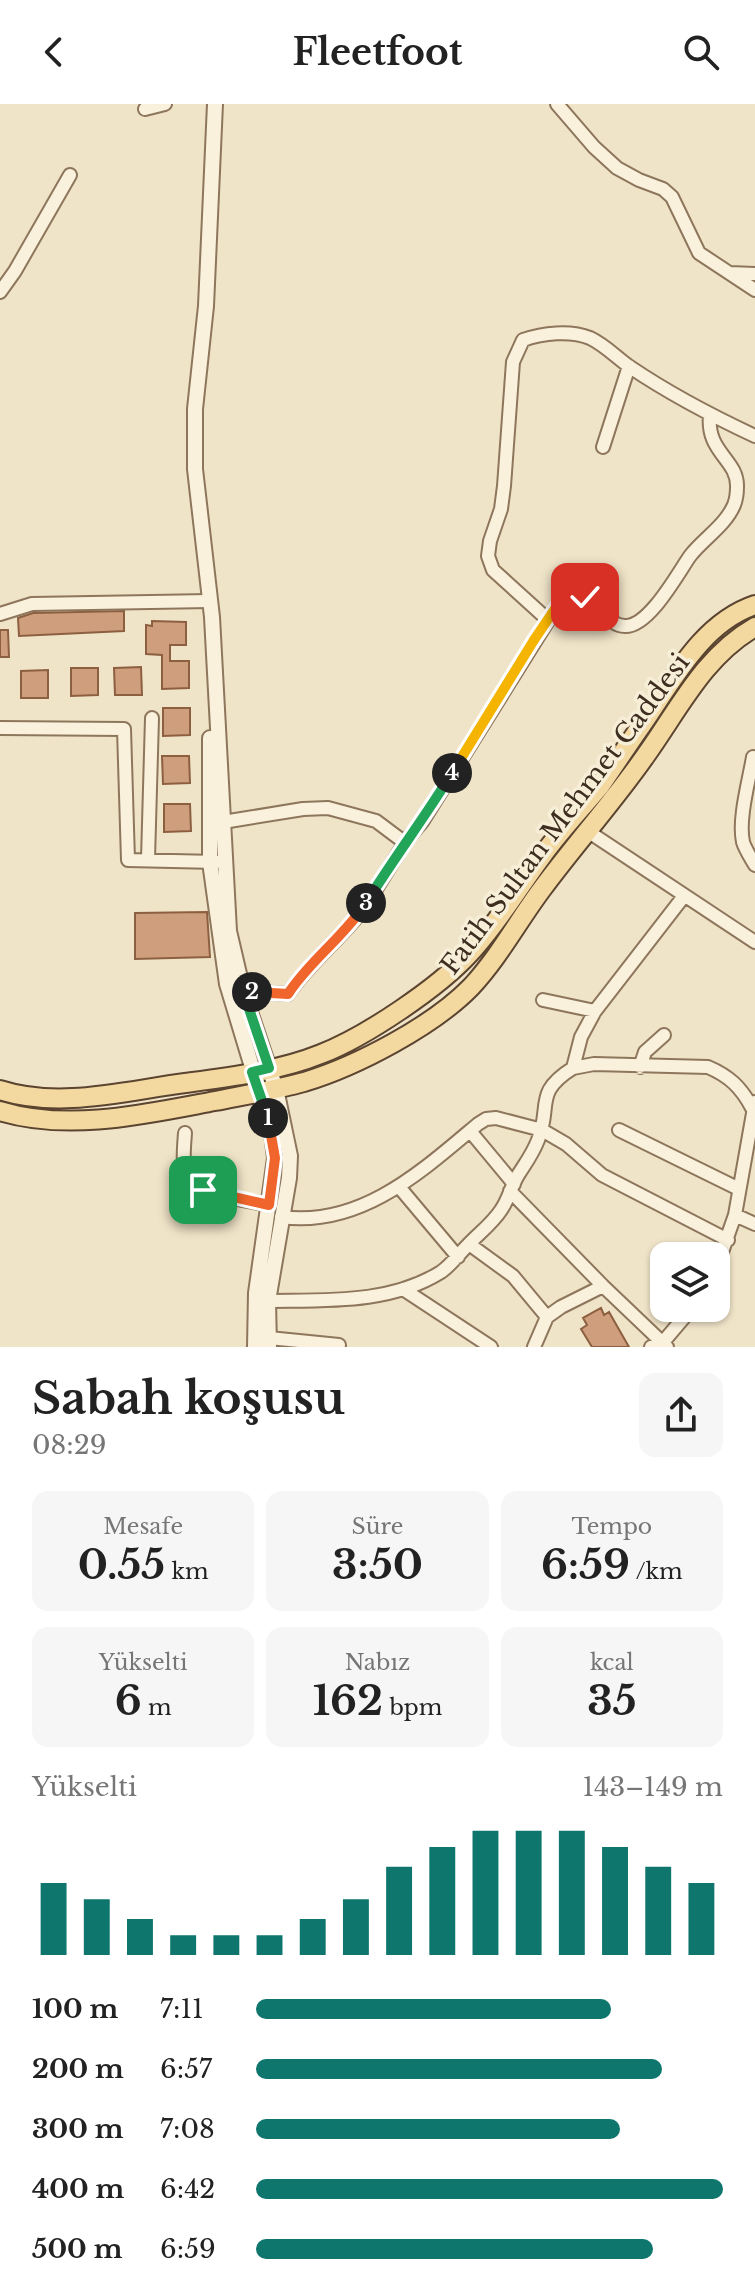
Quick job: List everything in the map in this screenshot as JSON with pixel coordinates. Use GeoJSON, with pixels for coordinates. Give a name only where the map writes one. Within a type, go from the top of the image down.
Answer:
{"type":"FeatureCollection","features":[{"type":"Feature","properties":{"kind":"main road","name":"Fatih Sultan Mehmet Caddesi"},"geometry":{"type":"LineString","coordinates":[[0,1090],[25,1098],[60,1100],[261,1070],[321,1054],[374,1025],[447,975],[492,927],[542,855],[600,785],[692,653],[711,632],[755,605]]}},
{"type":"Feature","properties":{"kind":"main road","name":"Fatih Sultan Mehmet Caddesi"},"geometry":{"type":"LineString","coordinates":[[0,1111],[46,1121],[71,1121],[268,1091],[334,1071],[405,1037],[470,988],[646,755],[698,678],[729,644],[755,627]]}},
{"type":"Feature","properties":{"kind":"street"},"geometry":{"type":"LineString","coordinates":[[145,109],[165,104]]}},
{"type":"Feature","properties":{"kind":"street"},"geometry":{"type":"LineString","coordinates":[[215,104],[206,306],[195,409],[195,469],[210,601],[223,822],[217,862],[229,931],[261,1070]]}},
{"type":"Feature","properties":{"kind":"street"},"geometry":{"type":"LineString","coordinates":[[557,104],[594,147],[617,168],[663,189],[672,197],[699,253],[755,290]]}},
{"type":"Feature","properties":{"kind":"street"},"geometry":{"type":"LineString","coordinates":[[0,292],[70,175]]}},
{"type":"Feature","properties":{"kind":"street"},"geometry":{"type":"LineString","coordinates":[[729,273],[755,274]]}},
{"type":"Feature","properties":{"kind":"street"},"geometry":{"type":"LineString","coordinates":[[547,619],[501,579],[493,570],[488,556],[504,486],[513,362],[523,340],[538,335],[576,335],[602,346],[710,415],[755,436]]}},
{"type":"Feature","properties":{"kind":"street"},"geometry":{"type":"LineString","coordinates":[[603,447],[629,366]]}},
{"type":"Feature","properties":{"kind":"street"},"geometry":{"type":"LineString","coordinates":[[243,991],[288,994],[300,975],[357,917],[404,842],[422,822],[563,597],[575,594],[596,603],[617,624],[626,627],[636,624],[674,585],[690,556],[735,504],[738,483],[711,439],[710,415]]}},
{"type":"Feature","properties":{"kind":"street"},"geometry":{"type":"LineString","coordinates":[[0,614],[32,604],[210,601]]}},
{"type":"Feature","properties":{"kind":"street"},"geometry":{"type":"LineString","coordinates":[[216,699],[212,706],[208,782],[227,984],[290,1156],[268,1301],[269,1343],[339,1345]]}},
{"type":"Feature","properties":{"kind":"street"},"geometry":{"type":"LineString","coordinates":[[148,859],[152,718]]}},
{"type":"Feature","properties":{"kind":"street"},"geometry":{"type":"LineString","coordinates":[[1,726],[124,729],[128,860],[217,862]]}},
{"type":"Feature","properties":{"kind":"street"},"geometry":{"type":"LineString","coordinates":[[753,855],[744,843],[743,833],[751,803],[754,758]]}},
{"type":"Feature","properties":{"kind":"street"},"geometry":{"type":"LineString","coordinates":[[223,822],[328,808],[376,821],[404,842]]}},
{"type":"Feature","properties":{"kind":"street"},"geometry":{"type":"LineString","coordinates":[[589,832],[755,942]]}},
{"type":"Feature","properties":{"kind":"street"},"geometry":{"type":"LineString","coordinates":[[573,1068],[581,1037],[595,1011],[684,896]]}},
{"type":"Feature","properties":{"kind":"street"},"geometry":{"type":"LineString","coordinates":[[543,1000],[595,1011]]}},
{"type":"Feature","properties":{"kind":"street"},"geometry":{"type":"LineString","coordinates":[[640,1067],[645,1052],[664,1035]]}},
{"type":"Feature","properties":{"kind":"street"},"geometry":{"type":"LineString","coordinates":[[268,1301],[347,1300],[403,1289],[442,1271],[502,1210],[519,1172],[529,1162],[542,1130],[544,1100],[555,1079],[573,1068],[594,1064],[708,1067],[724,1074],[742,1089],[754,1105],[728,1240],[602,1175],[566,1144],[542,1130],[505,1119],[486,1119],[400,1188],[353,1209],[303,1220],[281,1217]]}},
{"type":"Feature","properties":{"kind":"street"},"geometry":{"type":"LineString","coordinates":[[255,1347],[256,1293],[275,1158],[268,1091]]}},
{"type":"Feature","properties":{"kind":"street"},"geometry":{"type":"LineString","coordinates":[[619,1130],[739,1189]]}},
{"type":"Feature","properties":{"kind":"street"},"geometry":{"type":"LineString","coordinates":[[470,1131],[512,1188],[603,1286],[666,1344]]}},
{"type":"Feature","properties":{"kind":"street"},"geometry":{"type":"LineString","coordinates":[[185,1133],[184,1166],[191,1184],[203,1190],[269,1205]]}},
{"type":"Feature","properties":{"kind":"street"},"geometry":{"type":"LineString","coordinates":[[400,1188],[458,1257]]}},
{"type":"Feature","properties":{"kind":"street"},"geometry":{"type":"LineString","coordinates":[[735,1215],[755,1224]]}},
{"type":"Feature","properties":{"kind":"street"},"geometry":{"type":"LineString","coordinates":[[469,1244],[513,1276],[547,1317]]}},
{"type":"Feature","properties":{"kind":"street"},"geometry":{"type":"LineString","coordinates":[[534,1347],[547,1317],[603,1286]]}},
{"type":"Feature","properties":{"kind":"street"},"geometry":{"type":"LineString","coordinates":[[403,1289],[491,1347]]}},
{"type":"Feature","properties":{"kind":"street"},"geometry":{"type":"LineString","coordinates":[[651,1347],[666,1344],[682,1322]]}},
{"type":"Feature","properties":{"kind":"building"},"geometry":{"type":"Polygon","coordinates":[[[124,611],[124,631],[19,636],[18,618],[33,613],[124,611]]]}},
{"type":"Feature","properties":{"kind":"building"},"geometry":{"type":"Polygon","coordinates":[[[152,621],[186,622],[186,645],[170,645],[170,661],[189,661],[189,688],[162,689],[162,655],[146,654],[146,625],[152,626],[152,621]]]}},
{"type":"Feature","properties":{"kind":"building"},"geometry":{"type":"Polygon","coordinates":[[[0,630],[8,630],[9,657],[0,657],[0,630]]]}},
{"type":"Feature","properties":{"kind":"building"},"geometry":{"type":"Polygon","coordinates":[[[141,667],[142,695],[115,695],[114,668],[141,667]]]}},
{"type":"Feature","properties":{"kind":"building"},"geometry":{"type":"Polygon","coordinates":[[[71,668],[98,668],[98,695],[71,696],[71,668]]]}},
{"type":"Feature","properties":{"kind":"building"},"geometry":{"type":"Polygon","coordinates":[[[48,670],[48,698],[21,698],[21,671],[48,670]]]}},
{"type":"Feature","properties":{"kind":"building"},"geometry":{"type":"Polygon","coordinates":[[[163,708],[190,708],[190,735],[163,736],[163,708]]]}},
{"type":"Feature","properties":{"kind":"building"},"geometry":{"type":"Polygon","coordinates":[[[162,756],[189,756],[190,783],[163,784],[162,756]]]}},
{"type":"Feature","properties":{"kind":"building"},"geometry":{"type":"Polygon","coordinates":[[[164,804],[190,804],[191,831],[164,832],[164,804]]]}},
{"type":"Feature","properties":{"kind":"building"},"geometry":{"type":"Polygon","coordinates":[[[207,912],[210,957],[135,959],[135,913],[207,912]]]}},
{"type":"Feature","properties":{"kind":"building"},"geometry":{"type":"Polygon","coordinates":[[[601,1308],[604,1315],[609,1312],[629,1347],[592,1347],[581,1329],[587,1325],[583,1318],[601,1308]]]}},
{"type":"Feature","properties":{"kind":"route"},"geometry":{"type":"LineString","coordinates":[[203,1190],[269,1205],[275,1158],[272,1133],[252,1072],[269,1068],[243,991],[288,994],[300,975],[357,917],[404,842],[422,822],[556,606],[563,597],[575,594],[585,597]]}}]}
